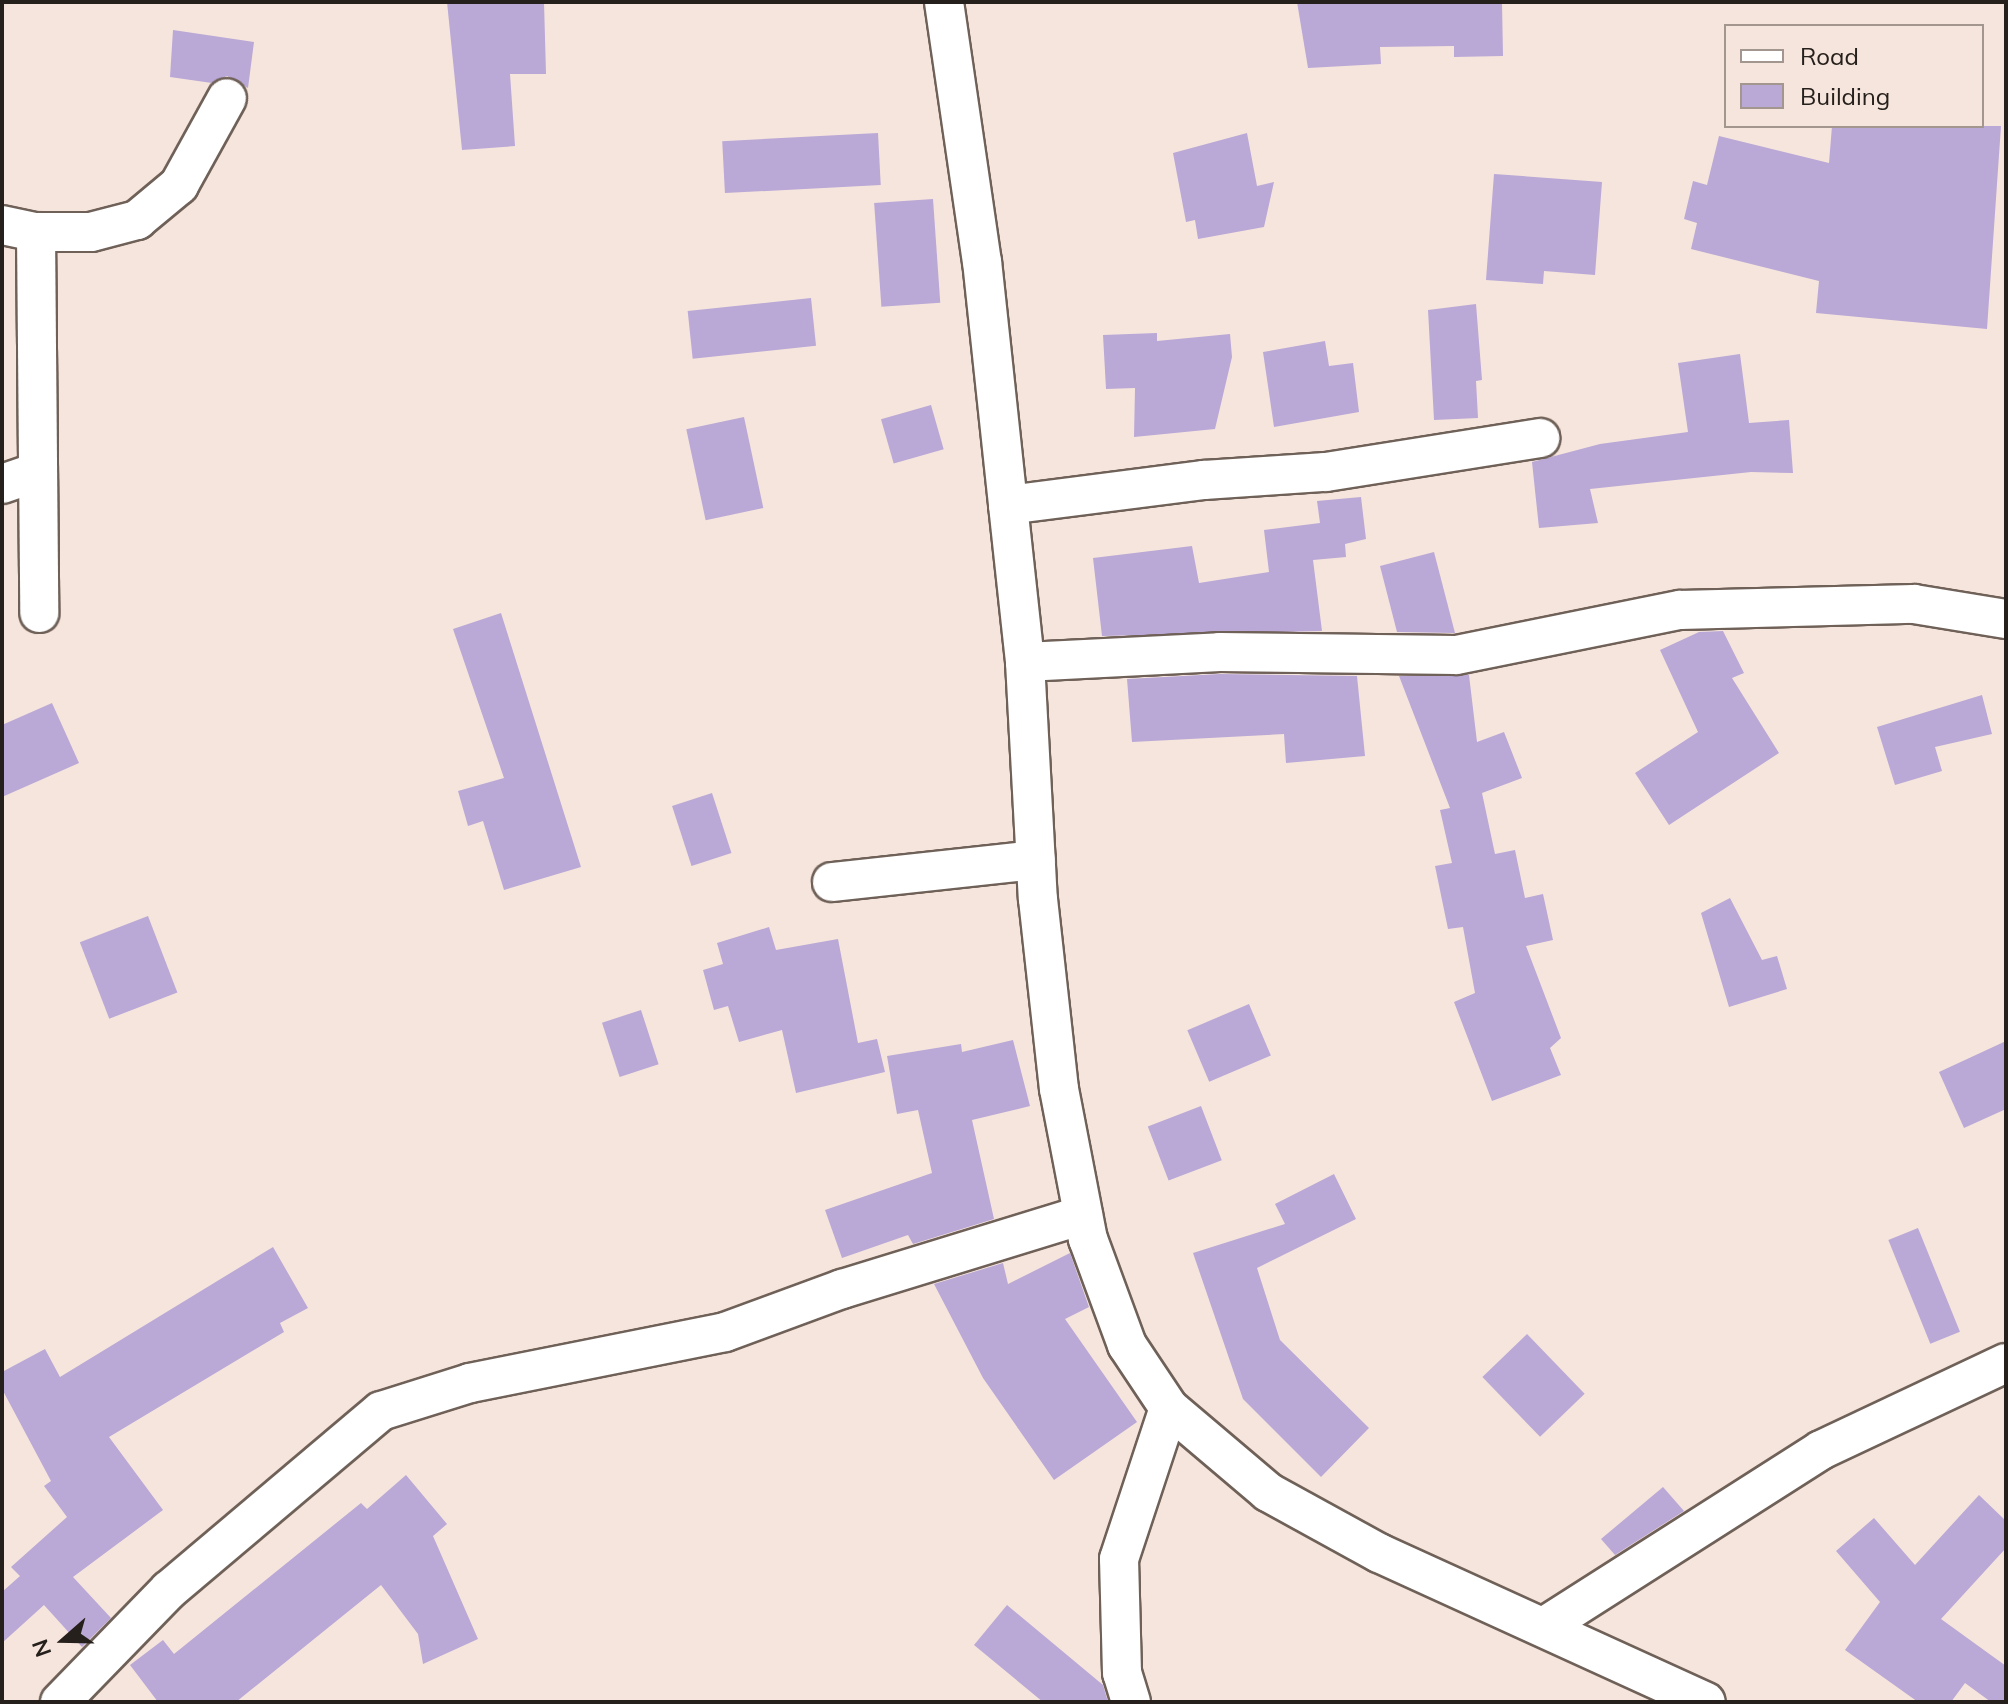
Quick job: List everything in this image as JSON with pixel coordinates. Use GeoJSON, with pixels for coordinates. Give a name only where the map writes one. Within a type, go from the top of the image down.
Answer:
{"type":"FeatureCollection","features":[{"type":"Feature","properties":{"kind":"street"},"geometry":{"type":"LineString","coordinates":[[944,2],[982,261],[1025,662],[1036,860],[1059,1089],[1083,1215],[1127,1345],[1169,1408],[1268,1492],[1379,1553],[1545,1626],[1706,1702]]}},
{"type":"Feature","properties":{"kind":"street"},"geometry":{"type":"LineString","coordinates":[[39,613],[18,478],[19,229],[91,232],[137,220],[179,185],[227,98]]}},
{"type":"Feature","properties":{"kind":"street"},"geometry":{"type":"LineString","coordinates":[[1008,505],[1204,480],[1326,472],[1540,438]]}},
{"type":"Feature","properties":{"kind":"street"},"geometry":{"type":"LineString","coordinates":[[1025,662],[1220,652],[1456,655],[1680,610],[1914,604],[2006,619]]}},
{"type":"Feature","properties":{"kind":"street"},"geometry":{"type":"LineString","coordinates":[[832,882],[1036,860]]}},
{"type":"Feature","properties":{"kind":"street"},"geometry":{"type":"LineString","coordinates":[[60,1702],[169,1590],[381,1411],[470,1383],[725,1332],[932,1259],[1083,1215]]}},
{"type":"Feature","properties":{"kind":"street"},"geometry":{"type":"LineString","coordinates":[[1545,1626],[1821,1450],[2006,1363]]}},
{"type":"Feature","properties":{"kind":"street"},"geometry":{"type":"LineString","coordinates":[[1131,1702],[1122,1673],[1119,1559],[1169,1408]]}},
{"type":"Feature","properties":{"kind":"building"},"geometry":{"type":"Polygon","coordinates":[[[447,2],[544,2],[546,74],[510,74],[515,146],[462,150],[447,2]]]}},
{"type":"Feature","properties":{"kind":"building"},"geometry":{"type":"Polygon","coordinates":[[[1297,2],[1502,2],[1503,56],[1454,57],[1454,46],[1380,47],[1381,64],[1308,68],[1297,2]]]}},
{"type":"Feature","properties":{"kind":"building"},"geometry":{"type":"Polygon","coordinates":[[[173,30],[254,42],[248,88],[227,76],[212,83],[170,77],[173,30]]]}},
{"type":"Feature","properties":{"kind":"building"},"geometry":{"type":"Polygon","coordinates":[[[2001,126],[1987,329],[1816,313],[1819,281],[1691,249],[1697,223],[1684,219],[1693,181],[1707,185],[1719,136],[1829,163],[1832,128],[2001,126]]]}},
{"type":"Feature","properties":{"kind":"building"},"geometry":{"type":"Polygon","coordinates":[[[878,133],[881,185],[725,193],[722,141],[878,133]]]}},
{"type":"Feature","properties":{"kind":"building"},"geometry":{"type":"Polygon","coordinates":[[[1247,133],[1257,186],[1274,182],[1264,227],[1198,239],[1195,220],[1186,222],[1173,153],[1247,133]]]}},
{"type":"Feature","properties":{"kind":"building"},"geometry":{"type":"Polygon","coordinates":[[[1494,174],[1602,182],[1595,275],[1544,271],[1543,284],[1486,280],[1494,174]]]}},
{"type":"Feature","properties":{"kind":"building"},"geometry":{"type":"Polygon","coordinates":[[[933,199],[940,303],[881,307],[874,203],[933,199]]]}},
{"type":"Feature","properties":{"kind":"building"},"geometry":{"type":"Polygon","coordinates":[[[811,298],[816,346],[693,359],[688,311],[811,298]]]}},
{"type":"Feature","properties":{"kind":"building"},"geometry":{"type":"Polygon","coordinates":[[[1476,304],[1482,380],[1476,381],[1478,418],[1434,420],[1428,310],[1476,304]]]}},
{"type":"Feature","properties":{"kind":"building"},"geometry":{"type":"Polygon","coordinates":[[[1157,333],[1157,341],[1230,334],[1232,357],[1215,429],[1134,437],[1135,388],[1106,389],[1103,335],[1157,333]]]}},
{"type":"Feature","properties":{"kind":"building"},"geometry":{"type":"Polygon","coordinates":[[[1325,341],[1329,366],[1353,363],[1359,412],[1274,427],[1263,352],[1325,341]]]}},
{"type":"Feature","properties":{"kind":"building"},"geometry":{"type":"Polygon","coordinates":[[[1740,354],[1749,423],[1789,420],[1793,473],[1751,472],[1590,489],[1598,523],[1539,528],[1532,462],[1600,444],[1688,432],[1678,363],[1740,354]]]}},
{"type":"Feature","properties":{"kind":"building"},"geometry":{"type":"Polygon","coordinates":[[[931,405],[944,449],[894,464],[881,419],[931,405]]]}},
{"type":"Feature","properties":{"kind":"building"},"geometry":{"type":"Polygon","coordinates":[[[744,417],[763,508],[706,520],[686,429],[744,417]]]}},
{"type":"Feature","properties":{"kind":"building"},"geometry":{"type":"Polygon","coordinates":[[[1361,497],[1366,539],[1345,544],[1346,557],[1313,560],[1322,631],[1102,636],[1093,558],[1192,546],[1199,583],[1269,572],[1264,530],[1320,523],[1317,501],[1361,497]]]}},
{"type":"Feature","properties":{"kind":"building"},"geometry":{"type":"Polygon","coordinates":[[[1434,552],[1455,633],[1397,632],[1380,566],[1434,552]]]}},
{"type":"Feature","properties":{"kind":"building"},"geometry":{"type":"Polygon","coordinates":[[[501,613],[581,867],[504,890],[483,821],[468,826],[458,791],[504,778],[453,629],[501,613]]]}},
{"type":"Feature","properties":{"kind":"building"},"geometry":{"type":"Polygon","coordinates":[[[1723,631],[1744,673],[1732,678],[1779,753],[1669,825],[1635,773],[1698,732],[1660,650],[1699,632],[1723,631]]]}},
{"type":"Feature","properties":{"kind":"building"},"geometry":{"type":"Polygon","coordinates":[[[1220,674],[1357,676],[1365,756],[1286,763],[1284,734],[1132,742],[1127,679],[1220,674]]]}},
{"type":"Feature","properties":{"kind":"building"},"geometry":{"type":"Polygon","coordinates":[[[1469,675],[1477,742],[1504,732],[1522,778],[1482,793],[1495,854],[1515,850],[1525,898],[1543,894],[1553,940],[1526,946],[1561,1038],[1550,1048],[1561,1075],[1492,1101],[1454,1002],[1475,993],[1463,927],[1448,929],[1435,866],[1452,863],[1440,810],[1450,808],[1399,676],[1469,675]]]}},
{"type":"Feature","properties":{"kind":"building"},"geometry":{"type":"Polygon","coordinates":[[[1982,695],[1992,734],[1935,747],[1942,771],[1895,785],[1877,727],[1982,695]]]}},
{"type":"Feature","properties":{"kind":"building"},"geometry":{"type":"Polygon","coordinates":[[[52,703],[79,763],[2,797],[2,725],[52,703]]]}},
{"type":"Feature","properties":{"kind":"building"},"geometry":{"type":"Polygon","coordinates":[[[712,793],[731,853],[692,866],[672,806],[712,793]]]}},
{"type":"Feature","properties":{"kind":"building"},"geometry":{"type":"Polygon","coordinates":[[[1730,898],[1762,960],[1777,956],[1787,989],[1729,1007],[1701,913],[1730,898]]]}},
{"type":"Feature","properties":{"kind":"building"},"geometry":{"type":"Polygon","coordinates":[[[148,916],[177,993],[109,1019],[80,942],[148,916]]]}},
{"type":"Feature","properties":{"kind":"building"},"geometry":{"type":"Polygon","coordinates":[[[769,927],[776,950],[838,939],[858,1043],[877,1039],[885,1072],[796,1093],[782,1030],[739,1042],[728,1006],[714,1010],[703,970],[723,964],[717,943],[769,927]]]}},
{"type":"Feature","properties":{"kind":"building"},"geometry":{"type":"Polygon","coordinates":[[[1249,1004],[1271,1056],[1209,1082],[1187,1030],[1249,1004]]]}},
{"type":"Feature","properties":{"kind":"building"},"geometry":{"type":"Polygon","coordinates":[[[641,1010],[659,1064],[620,1077],[602,1023],[641,1010]]]}},
{"type":"Feature","properties":{"kind":"building"},"geometry":{"type":"Polygon","coordinates":[[[1013,1040],[1030,1106],[972,1120],[994,1219],[913,1244],[908,1235],[842,1258],[825,1210],[932,1173],[918,1110],[897,1114],[887,1056],[961,1044],[962,1052],[1013,1040]]]}},
{"type":"Feature","properties":{"kind":"building"},"geometry":{"type":"Polygon","coordinates":[[[2006,1041],[2006,1109],[1964,1128],[1939,1072],[2006,1041]]]}},
{"type":"Feature","properties":{"kind":"building"},"geometry":{"type":"Polygon","coordinates":[[[1201,1106],[1222,1160],[1169,1181],[1148,1126],[1201,1106]]]}},
{"type":"Feature","properties":{"kind":"building"},"geometry":{"type":"Polygon","coordinates":[[[1334,1174],[1356,1219],[1257,1268],[1280,1340],[1369,1428],[1321,1477],[1243,1399],[1193,1253],[1285,1224],[1275,1204],[1334,1174]]]}},
{"type":"Feature","properties":{"kind":"building"},"geometry":{"type":"Polygon","coordinates":[[[1918,1228],[1960,1332],[1930,1344],[1888,1240],[1918,1228]]]}},
{"type":"Feature","properties":{"kind":"building"},"geometry":{"type":"Polygon","coordinates":[[[273,1247],[308,1308],[280,1323],[284,1332],[109,1437],[163,1510],[73,1577],[111,1618],[82,1647],[44,1605],[2,1643],[2,1592],[20,1576],[11,1567],[67,1517],[44,1486],[51,1481],[2,1389],[2,1372],[45,1349],[60,1377],[273,1247]]]}},
{"type":"Feature","properties":{"kind":"building"},"geometry":{"type":"Polygon","coordinates":[[[1070,1253],[1089,1307],[1065,1319],[1137,1422],[1054,1480],[983,1378],[934,1284],[1003,1263],[1008,1284],[1070,1253]]]}},
{"type":"Feature","properties":{"kind":"building"},"geometry":{"type":"Polygon","coordinates":[[[1527,1334],[1585,1394],[1540,1437],[1482,1377],[1527,1334]]]}},
{"type":"Feature","properties":{"kind":"building"},"geometry":{"type":"Polygon","coordinates":[[[406,1475],[447,1524],[433,1536],[478,1639],[423,1664],[418,1634],[381,1585],[236,1702],[158,1702],[130,1665],[163,1640],[174,1654],[361,1503],[367,1509],[406,1475]]]}},
{"type":"Feature","properties":{"kind":"building"},"geometry":{"type":"Polygon","coordinates":[[[1663,1487],[1684,1511],[1615,1555],[1601,1539],[1663,1487]]]}},
{"type":"Feature","properties":{"kind":"building"},"geometry":{"type":"Polygon","coordinates":[[[1979,1495],[2006,1521],[2006,1548],[1941,1619],[2006,1666],[2006,1702],[1991,1702],[1965,1683],[1951,1702],[1918,1702],[1845,1650],[1880,1602],[1836,1551],[1874,1518],[1915,1565],[1979,1495]]]}},
{"type":"Feature","properties":{"kind":"building"},"geometry":{"type":"Polygon","coordinates":[[[1007,1605],[1103,1685],[1108,1702],[1043,1702],[974,1645],[1007,1605]]]}}]}
